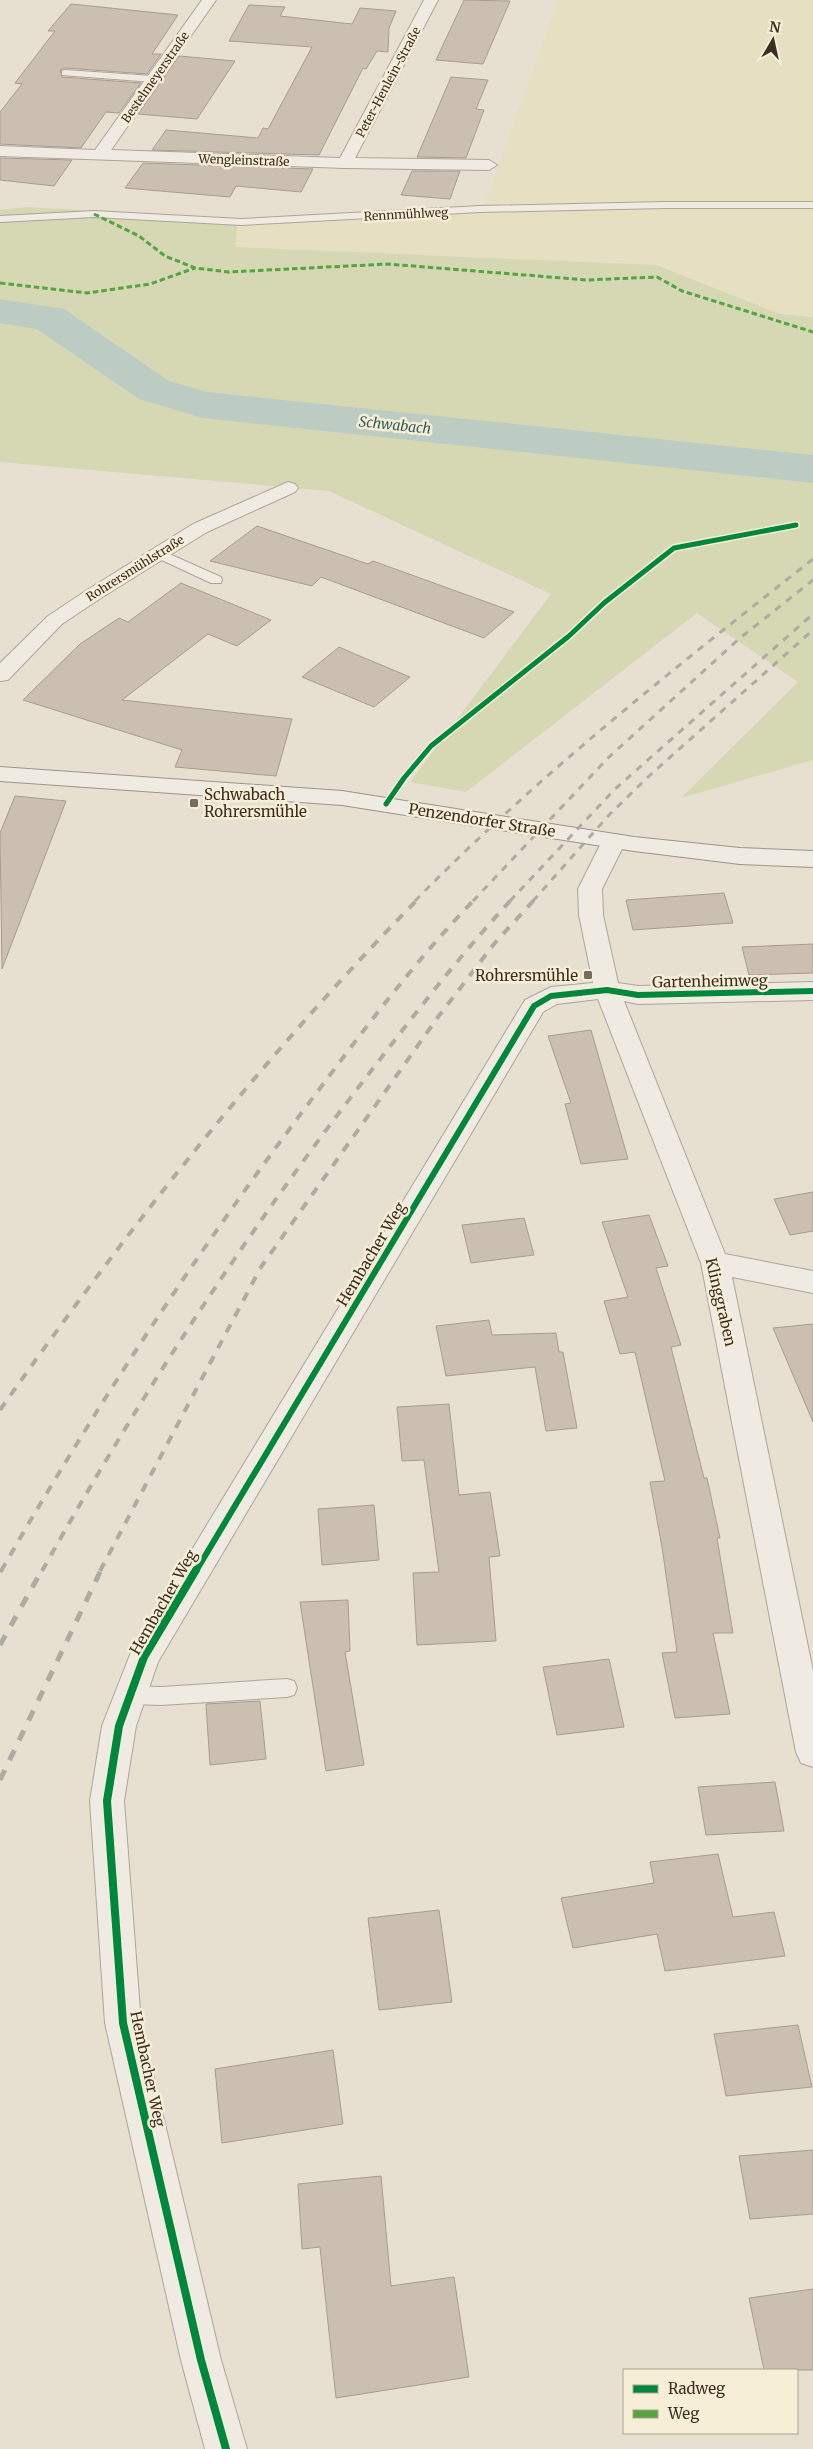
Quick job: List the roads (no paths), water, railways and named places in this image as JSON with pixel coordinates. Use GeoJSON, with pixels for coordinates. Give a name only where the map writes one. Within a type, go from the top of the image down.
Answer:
{"type":"FeatureCollection","features":[{"type":"Feature","properties":{"kind":"street","name":"Bestelmeyerstraße"},"geometry":{"type":"LineString","coordinates":[[100,154],[209,0]]}},
{"type":"Feature","properties":{"kind":"street","name":"Peter-Henlein-Straße"},"geometry":{"type":"LineString","coordinates":[[345,163],[431,0]]}},
{"type":"Feature","properties":{"kind":"street","name":"Wengleinstraße"},"geometry":{"type":"LineString","coordinates":[[0,151],[345,163],[489,165]]}},
{"type":"Feature","properties":{"kind":"street","name":"Rohrersmühlstraße"},"geometry":{"type":"LineString","coordinates":[[0,675],[55,620],[158,553],[200,528],[288,488]]}},
{"type":"Feature","properties":{"kind":"street","name":"Penzendorfer Straße"},"geometry":{"type":"LineString","coordinates":[[0,774],[342,798],[614,841],[740,856],[813,859]]}},
{"type":"Feature","properties":{"kind":"street","name":"Klinggraben"},"geometry":{"type":"LineString","coordinates":[[614,841],[598,869],[590,889],[591,915],[607,990],[714,1263],[813,1752]]}},
{"type":"Feature","properties":{"kind":"street","name":"Gartenheimweg"},"geometry":{"type":"LineString","coordinates":[[607,990],[638,995],[813,991]]}},
{"type":"Feature","properties":{"kind":"street","name":"Hembacher Weg"},"geometry":{"type":"LineString","coordinates":[[226,2449],[201,2360],[123,2023],[107,1801],[119,1726],[144,1657],[534,1006],[550,996],[607,990]]}},
{"type":"Feature","properties":{"kind":"street"},"geometry":{"type":"LineString","coordinates":[[714,1263],[813,1282]]}},
{"type":"Feature","properties":{"kind":"lane"},"geometry":{"type":"LineString","coordinates":[[65,73],[153,79]]}},
{"type":"Feature","properties":{"kind":"lane","name":"Rennmühlweg"},"geometry":{"type":"LineString","coordinates":[[0,219],[94,214],[241,222],[480,209],[665,205],[813,205]]}},
{"type":"Feature","properties":{"kind":"lane"},"geometry":{"type":"LineString","coordinates":[[158,553],[216,580]]}},
{"type":"Feature","properties":{"kind":"lane"},"geometry":{"type":"LineString","coordinates":[[130,1694],[161,1696],[287,1688]]}},
{"type":"Feature","properties":{"kind":"waterway","name":"Schwabach"},"geometry":{"type":"LineString","coordinates":[[0,311],[49,318],[154,390],[203,405],[813,469]]}},
{"type":"Feature","properties":{"kind":"railway"},"geometry":{"type":"LineString","coordinates":[[415,901],[509,810],[558,766],[710,640],[813,559]]}},
{"type":"Feature","properties":{"kind":"railway"},"geometry":{"type":"LineString","coordinates":[[473,901],[609,757],[740,638],[813,580]]}},
{"type":"Feature","properties":{"kind":"railway"},"geometry":{"type":"LineString","coordinates":[[510,901],[615,789],[813,614]]}},
{"type":"Feature","properties":{"kind":"railway"},"geometry":{"type":"LineString","coordinates":[[533,901],[610,814],[649,776],[813,630]]}},
{"type":"Feature","properties":{"kind":"railway"},"geometry":{"type":"LineString","coordinates":[[0,1410],[147,1211],[250,1083],[304,1021],[417,900]]}},
{"type":"Feature","properties":{"kind":"railway"},"geometry":{"type":"LineString","coordinates":[[1,1571],[74,1448],[150,1328],[231,1210],[272,1152],[411,970],[474,900]]}},
{"type":"Feature","properties":{"kind":"railway"},"geometry":{"type":"LineString","coordinates":[[42,1571],[159,1374],[200,1310],[287,1184],[426,1000],[511,900]]}},
{"type":"Feature","properties":{"kind":"railway"},"geometry":{"type":"LineString","coordinates":[[100,1571],[261,1267],[438,1017],[494,944],[534,900]]}},
{"type":"Feature","properties":{"kind":"railway"},"geometry":{"type":"LineString","coordinates":[[0,1645],[42,1570]]}},
{"type":"Feature","properties":{"kind":"railway"},"geometry":{"type":"LineString","coordinates":[[0,1780],[101,1570]]}},
{"type":"Feature","properties":{"kind":"place","name":"Schwabach Rohrersmühle"},"geometry":{"type":"Point","coordinates":[194,803]}},
{"type":"Feature","properties":{"kind":"place","name":"Rohrersmühle"},"geometry":{"type":"Point","coordinates":[588,975]}}]}
